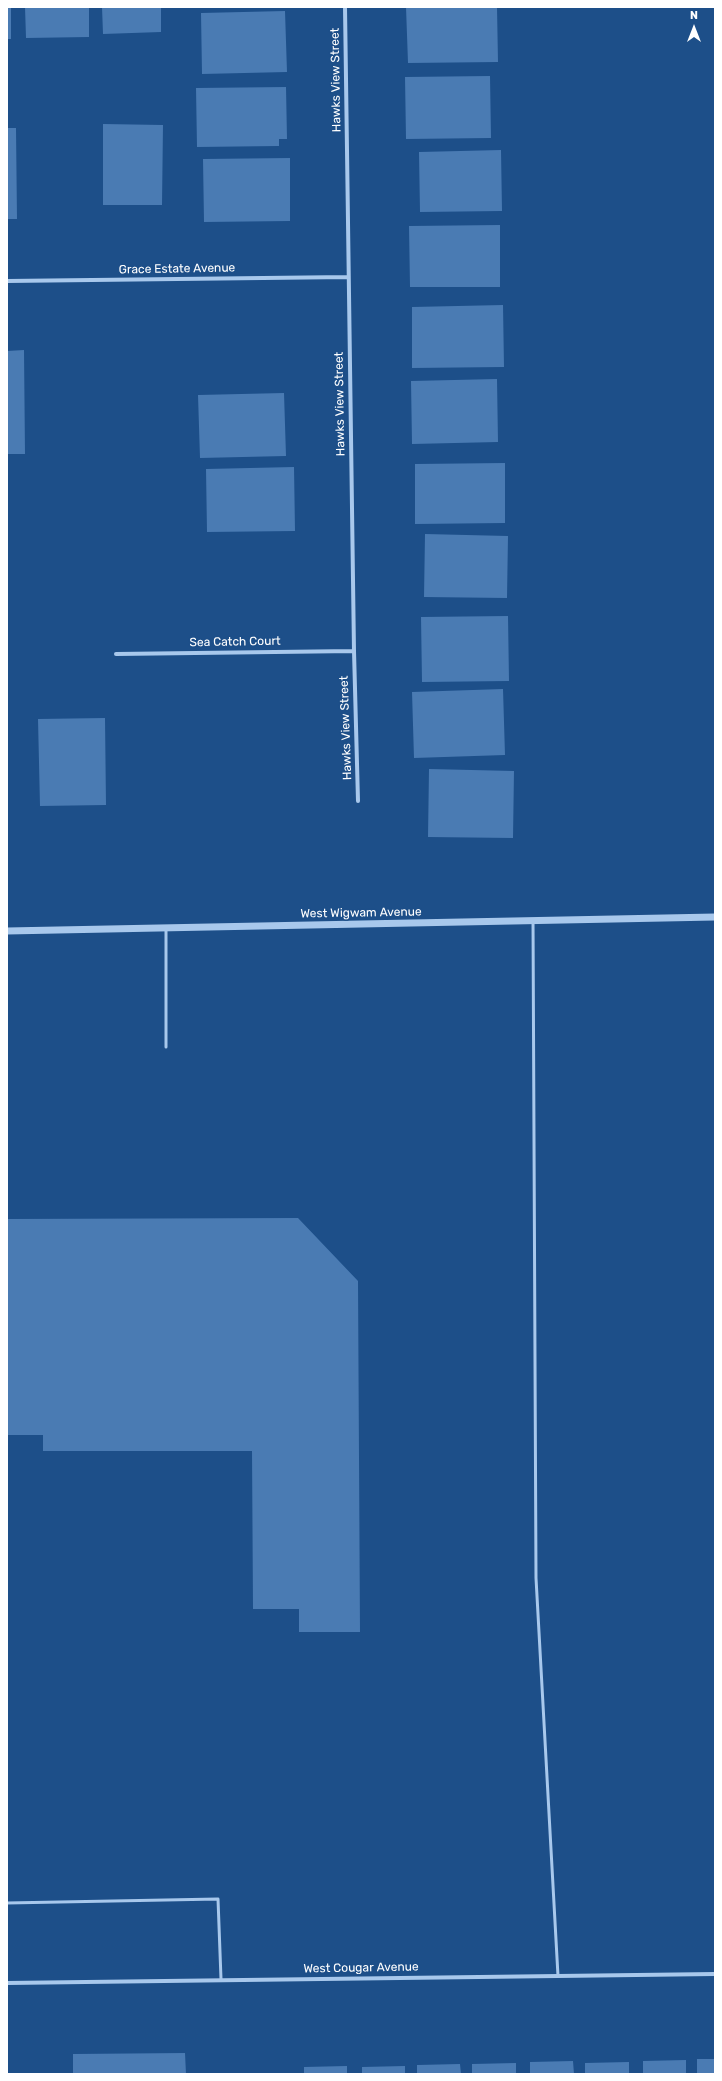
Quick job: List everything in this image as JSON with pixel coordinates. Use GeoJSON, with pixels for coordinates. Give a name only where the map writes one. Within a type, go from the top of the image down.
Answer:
{"type":"FeatureCollection","features":[{"type":"Feature","properties":{"kind":"street","name":"Hawks View Street"},"geometry":{"type":"LineString","coordinates":[[345,7],[354,651],[358,802]]}},
{"type":"Feature","properties":{"kind":"street","name":"Grace Estate Avenue"},"geometry":{"type":"LineString","coordinates":[[7,281],[348,277]]}},
{"type":"Feature","properties":{"kind":"street","name":"Sea Catch Court"},"geometry":{"type":"LineString","coordinates":[[116,654],[354,651]]}},
{"type":"Feature","properties":{"kind":"street","name":"West Wigwam Avenue"},"geometry":{"type":"LineString","coordinates":[[7,931],[715,917]]}},
{"type":"Feature","properties":{"kind":"street","name":"West Cougar Avenue"},"geometry":{"type":"LineString","coordinates":[[7,1983],[221,1979],[715,1974]]}},
{"type":"Feature","properties":{"kind":"lane"},"geometry":{"type":"LineString","coordinates":[[534,920],[536,1578],[558,1976]]}},
{"type":"Feature","properties":{"kind":"lane"},"geometry":{"type":"LineString","coordinates":[[166,928],[166,1047]]}},
{"type":"Feature","properties":{"kind":"lane"},"geometry":{"type":"LineString","coordinates":[[7,1903],[218,1899],[221,1979]]}},
{"type":"Feature","properties":{"kind":"building"},"geometry":{"type":"Polygon","coordinates":[[[7,7],[11,7],[11,39],[7,39],[7,7]]]}},
{"type":"Feature","properties":{"kind":"building"},"geometry":{"type":"Polygon","coordinates":[[[25,7],[89,7],[89,37],[26,38],[25,7]]]}},
{"type":"Feature","properties":{"kind":"building"},"geometry":{"type":"Polygon","coordinates":[[[102,7],[161,7],[161,32],[103,34],[102,7]]]}},
{"type":"Feature","properties":{"kind":"building"},"geometry":{"type":"Polygon","coordinates":[[[406,7],[497,7],[498,62],[408,63],[406,7]]]}},
{"type":"Feature","properties":{"kind":"building"},"geometry":{"type":"Polygon","coordinates":[[[285,11],[287,72],[202,74],[201,13],[285,11]]]}},
{"type":"Feature","properties":{"kind":"building"},"geometry":{"type":"Polygon","coordinates":[[[490,76],[491,138],[406,139],[405,77],[490,76]]]}},
{"type":"Feature","properties":{"kind":"building"},"geometry":{"type":"Polygon","coordinates":[[[286,87],[287,139],[279,139],[279,146],[197,147],[196,88],[286,87]]]}},
{"type":"Feature","properties":{"kind":"building"},"geometry":{"type":"Polygon","coordinates":[[[103,124],[163,125],[162,205],[103,205],[103,124]]]}},
{"type":"Feature","properties":{"kind":"building"},"geometry":{"type":"Polygon","coordinates":[[[7,128],[16,128],[17,219],[7,219],[7,128]]]}},
{"type":"Feature","properties":{"kind":"building"},"geometry":{"type":"Polygon","coordinates":[[[501,150],[502,211],[420,212],[419,152],[501,150]]]}},
{"type":"Feature","properties":{"kind":"building"},"geometry":{"type":"Polygon","coordinates":[[[290,158],[290,221],[204,222],[203,159],[290,158]]]}},
{"type":"Feature","properties":{"kind":"building"},"geometry":{"type":"Polygon","coordinates":[[[500,225],[500,287],[410,287],[409,226],[500,225]]]}},
{"type":"Feature","properties":{"kind":"building"},"geometry":{"type":"Polygon","coordinates":[[[503,305],[504,367],[412,368],[412,307],[503,305]]]}},
{"type":"Feature","properties":{"kind":"building"},"geometry":{"type":"Polygon","coordinates":[[[24,350],[25,454],[7,454],[7,351],[24,350]]]}},
{"type":"Feature","properties":{"kind":"building"},"geometry":{"type":"Polygon","coordinates":[[[497,379],[498,442],[412,444],[411,381],[497,379]]]}},
{"type":"Feature","properties":{"kind":"building"},"geometry":{"type":"Polygon","coordinates":[[[284,393],[286,456],[200,458],[198,395],[284,393]]]}},
{"type":"Feature","properties":{"kind":"building"},"geometry":{"type":"Polygon","coordinates":[[[505,463],[505,523],[415,524],[415,464],[505,463]]]}},
{"type":"Feature","properties":{"kind":"building"},"geometry":{"type":"Polygon","coordinates":[[[294,467],[295,531],[207,532],[206,469],[294,467]]]}},
{"type":"Feature","properties":{"kind":"building"},"geometry":{"type":"Polygon","coordinates":[[[425,534],[508,536],[507,598],[424,597],[425,534]]]}},
{"type":"Feature","properties":{"kind":"building"},"geometry":{"type":"Polygon","coordinates":[[[508,616],[509,681],[422,682],[421,617],[508,616]]]}},
{"type":"Feature","properties":{"kind":"building"},"geometry":{"type":"Polygon","coordinates":[[[503,689],[505,755],[414,758],[412,692],[503,689]]]}},
{"type":"Feature","properties":{"kind":"building"},"geometry":{"type":"Polygon","coordinates":[[[105,718],[106,805],[40,806],[38,719],[105,718]]]}},
{"type":"Feature","properties":{"kind":"building"},"geometry":{"type":"Polygon","coordinates":[[[429,769],[514,771],[513,838],[428,837],[429,769]]]}},
{"type":"Feature","properties":{"kind":"building"},"geometry":{"type":"Polygon","coordinates":[[[298,1218],[358,1281],[360,1632],[299,1632],[299,1609],[253,1609],[252,1451],[43,1451],[43,1435],[7,1435],[7,1219],[298,1218]]]}},
{"type":"Feature","properties":{"kind":"building"},"geometry":{"type":"Polygon","coordinates":[[[185,2053],[186,2074],[73,2074],[73,2054],[185,2053]]]}},
{"type":"Feature","properties":{"kind":"building"},"geometry":{"type":"Polygon","coordinates":[[[697,2059],[715,2059],[715,2074],[697,2074],[697,2059]]]}},
{"type":"Feature","properties":{"kind":"building"},"geometry":{"type":"Polygon","coordinates":[[[686,2060],[686,2074],[643,2074],[643,2061],[686,2060]]]}},
{"type":"Feature","properties":{"kind":"building"},"geometry":{"type":"Polygon","coordinates":[[[573,2061],[574,2074],[530,2074],[530,2062],[573,2061]]]}},
{"type":"Feature","properties":{"kind":"building"},"geometry":{"type":"Polygon","coordinates":[[[629,2062],[629,2074],[585,2074],[585,2063],[629,2062]]]}},
{"type":"Feature","properties":{"kind":"building"},"geometry":{"type":"Polygon","coordinates":[[[516,2063],[516,2074],[472,2074],[472,2064],[516,2063]]]}},
{"type":"Feature","properties":{"kind":"building"},"geometry":{"type":"Polygon","coordinates":[[[460,2064],[461,2074],[417,2074],[417,2065],[460,2064]]]}},
{"type":"Feature","properties":{"kind":"building"},"geometry":{"type":"Polygon","coordinates":[[[347,2066],[347,2074],[304,2074],[304,2067],[347,2066]]]}},
{"type":"Feature","properties":{"kind":"building"},"geometry":{"type":"Polygon","coordinates":[[[405,2066],[405,2074],[362,2074],[362,2067],[405,2066]]]}}]}
